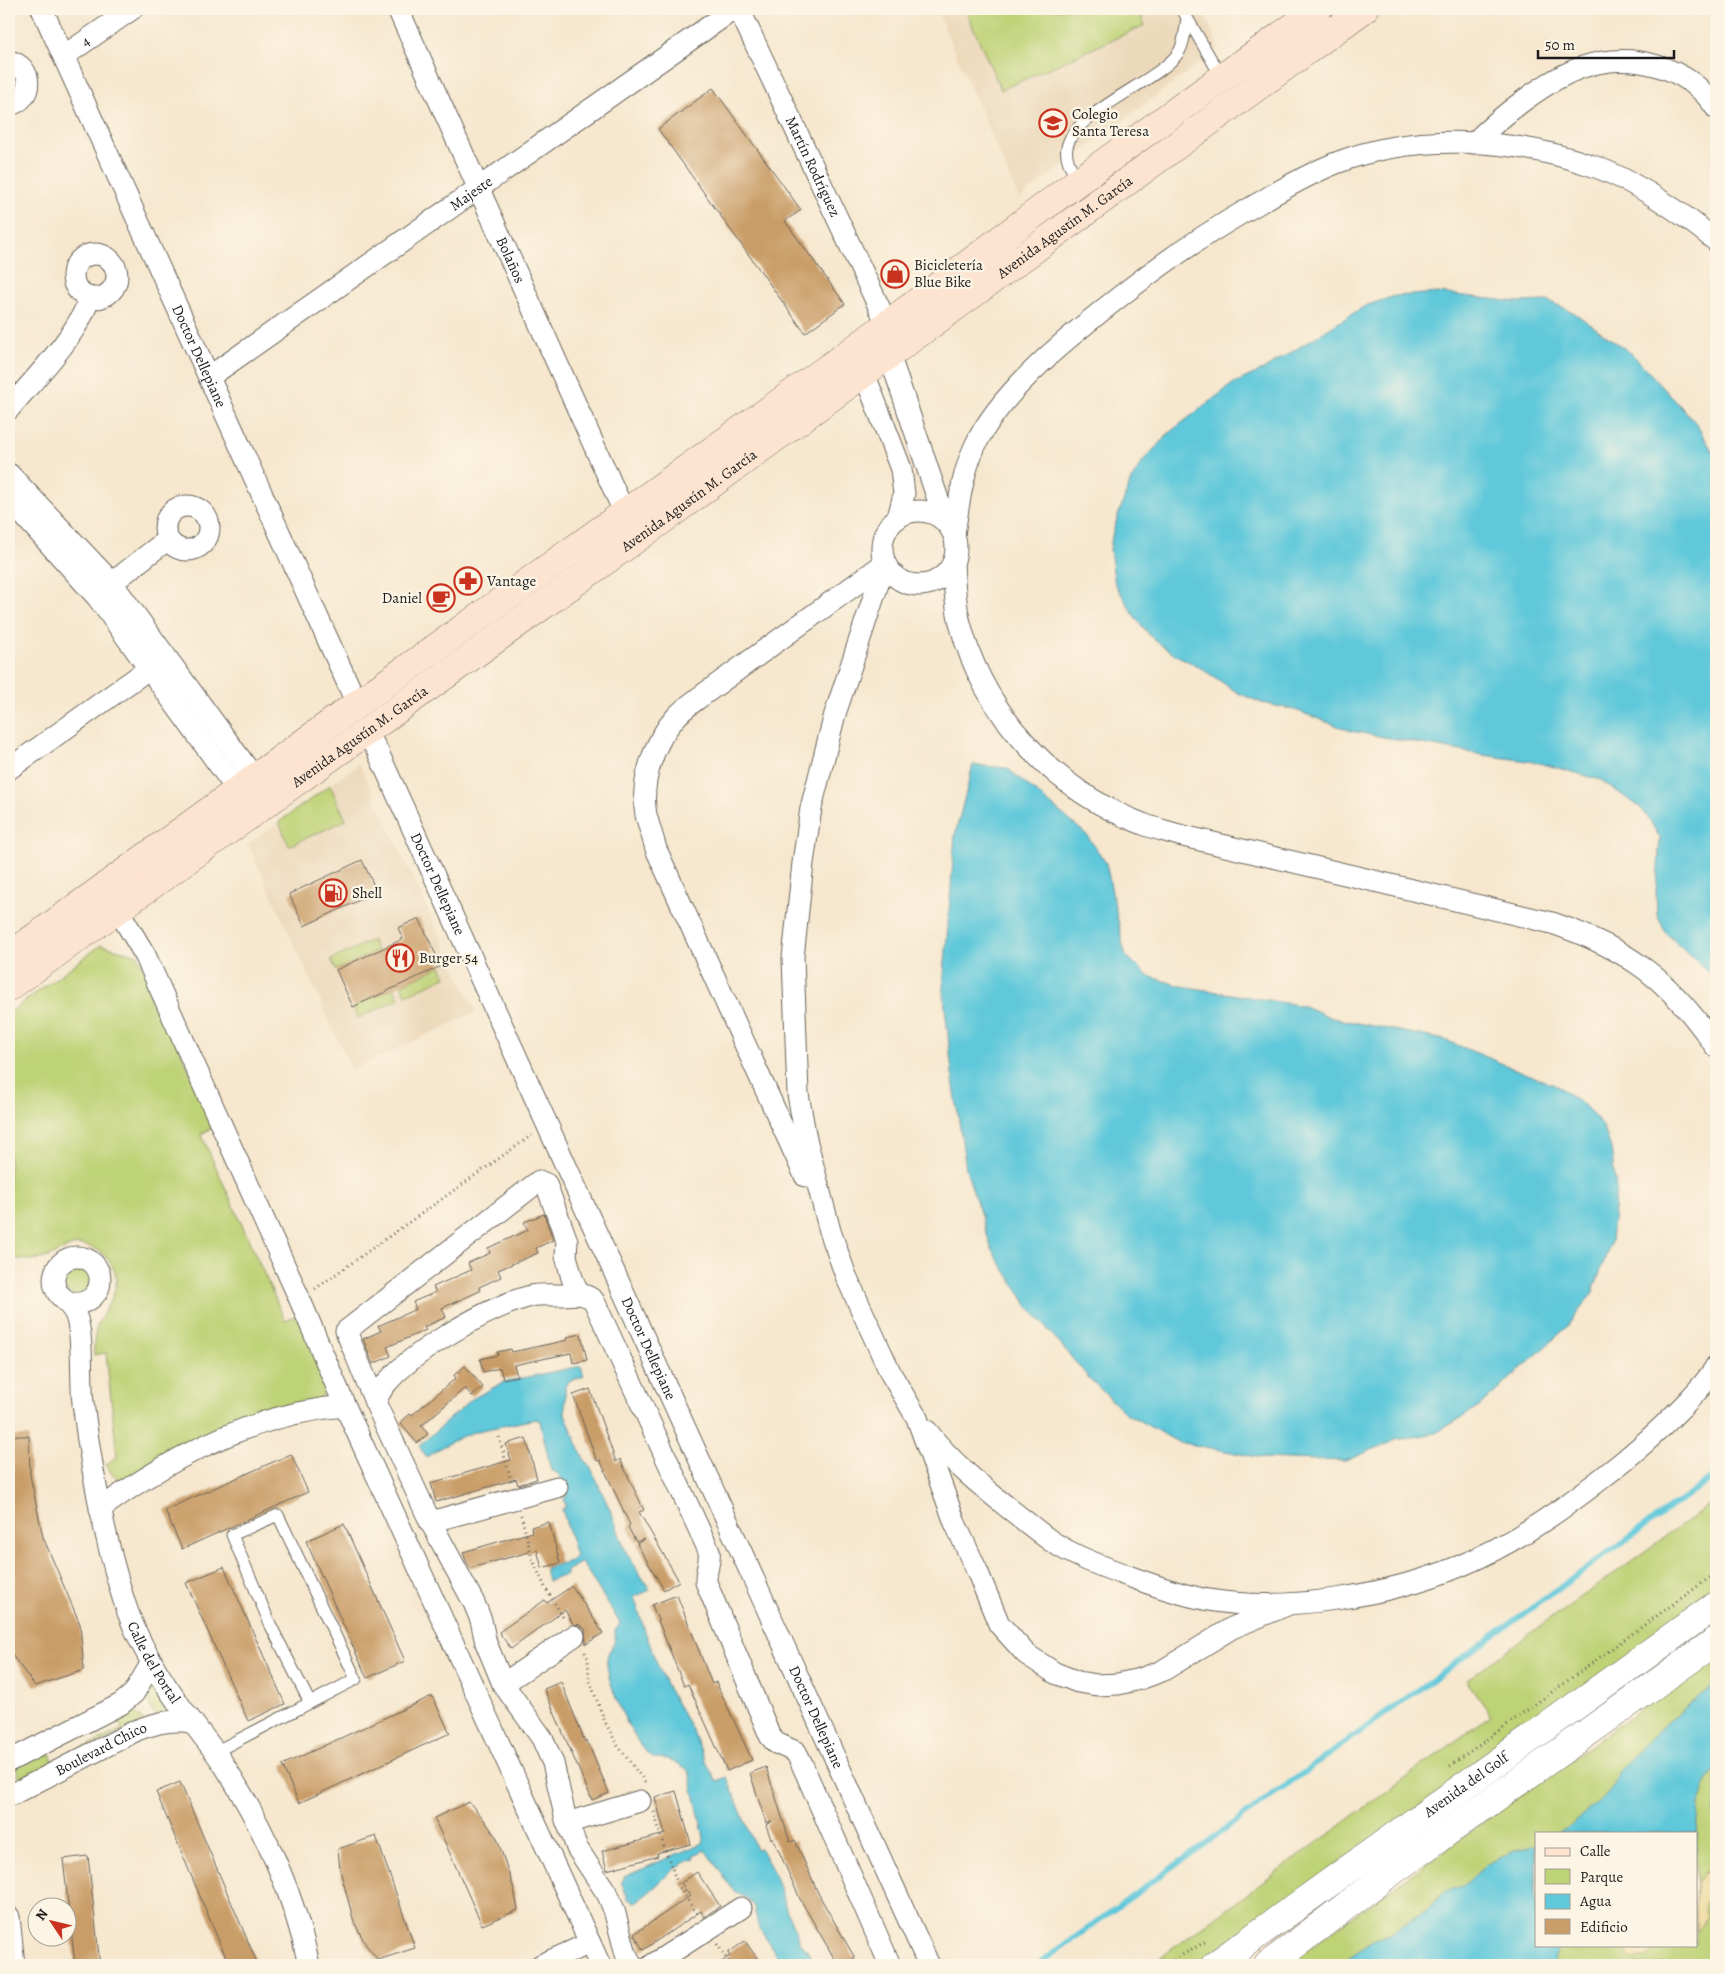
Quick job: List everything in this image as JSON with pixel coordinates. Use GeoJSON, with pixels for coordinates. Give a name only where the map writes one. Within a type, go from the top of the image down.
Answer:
{"type":"FeatureCollection","features":[{"type":"Feature","properties":{"kind":"main road","name":"Avenida Agustín M. García"},"geometry":{"type":"LineString","coordinates":[[9,956],[624,512],[860,345],[1078,182],[1318,9]]}},
{"type":"Feature","properties":{"kind":"main road","name":"Avenida Agustín M. García"},"geometry":{"type":"LineString","coordinates":[[9,987],[661,521],[1364,9]]}},
{"type":"Feature","properties":{"kind":"street","name":"Doctor Dellepiane"},"geometry":{"type":"LineString","coordinates":[[42,9],[357,704]]}},
{"type":"Feature","properties":{"kind":"street","name":"4"},"geometry":{"type":"LineString","coordinates":[[64,56],[132,9]]}},
{"type":"Feature","properties":{"kind":"street","name":"Bolaños"},"geometry":{"type":"LineString","coordinates":[[398,9],[624,512]]}},
{"type":"Feature","properties":{"kind":"street","name":"Majeste"},"geometry":{"type":"LineString","coordinates":[[209,377],[734,9]]}},
{"type":"Feature","properties":{"kind":"street","name":"Martín Rodríguez"},"geometry":{"type":"LineString","coordinates":[[739,9],[887,324]]}},
{"type":"Feature","properties":{"kind":"street"},"geometry":{"type":"LineString","coordinates":[[9,61],[20,66],[24,71],[28,84],[23,98],[9,105]]}},
{"type":"Feature","properties":{"kind":"street"},"geometry":{"type":"LineString","coordinates":[[1474,143],[1496,121],[1553,82],[1583,67],[1609,61],[1634,61],[1674,71],[1695,84],[1708,96],[1716,108]]}},
{"type":"Feature","properties":{"kind":"street"},"geometry":{"type":"LineString","coordinates":[[950,528],[962,483],[976,443],[996,412],[1021,383],[1045,360],[1093,317],[1171,257],[1226,222],[1297,181],[1338,162],[1378,151],[1426,143],[1474,143],[1516,147],[1554,154],[1595,167],[1665,203],[1699,226],[1716,241]]}},
{"type":"Feature","properties":{"kind":"street"},"geometry":{"type":"LineString","coordinates":[[9,409],[72,333],[86,310],[89,298]]}},
{"type":"Feature","properties":{"kind":"street"},"geometry":{"type":"LineString","coordinates":[[887,324],[913,337]]}},
{"type":"Feature","properties":{"kind":"street"},"geometry":{"type":"LineString","coordinates":[[860,345],[889,354],[950,528],[956,554],[954,563],[955,598],[968,650],[978,673],[994,702],[1012,726],[1032,750],[1071,785],[1121,815],[1152,827],[1552,923],[1577,932],[1621,953],[1648,970],[1690,1010],[1716,1047]]}},
{"type":"Feature","properties":{"kind":"street"},"geometry":{"type":"LineString","coordinates":[[864,372],[901,469],[904,494],[898,518]]}},
{"type":"Feature","properties":{"kind":"street"},"geometry":{"type":"LineString","coordinates":[[882,420],[907,407]]}},
{"type":"Feature","properties":{"kind":"street"},"geometry":{"type":"LineString","coordinates":[[9,474],[105,590],[166,656],[246,785]]}},
{"type":"Feature","properties":{"kind":"street"},"geometry":{"type":"LineString","coordinates":[[9,499],[105,590],[149,668],[246,785]]}},
{"type":"Feature","properties":{"kind":"street"},"geometry":{"type":"LineString","coordinates":[[950,528],[938,516],[918,511],[898,518],[889,527],[884,538],[882,551],[885,563],[892,574],[901,581],[913,585],[925,585],[937,581],[947,574],[954,563]]}},
{"type":"Feature","properties":{"kind":"street"},"geometry":{"type":"LineString","coordinates":[[105,590],[168,539]]}},
{"type":"Feature","properties":{"kind":"street"},"geometry":{"type":"LineString","coordinates":[[885,563],[700,697],[676,717],[659,742],[650,762],[646,788],[646,813],[656,849],[830,1231],[846,1276],[891,1374],[917,1418],[944,1452],[977,1484],[1052,1541],[1082,1558],[1147,1583],[1214,1601],[1287,1605],[1379,1590],[1419,1579],[1460,1566],[1535,1527],[1568,1506],[1642,1446],[1694,1394],[1716,1366]]}},
{"type":"Feature","properties":{"kind":"street"},"geometry":{"type":"LineString","coordinates":[[830,1231],[806,1139],[798,1094],[793,958],[811,808],[835,714],[885,563]]}},
{"type":"Feature","properties":{"kind":"street"},"geometry":{"type":"LineString","coordinates":[[835,600],[847,600],[856,604],[861,612],[863,625]]}},
{"type":"Feature","properties":{"kind":"street"},"geometry":{"type":"LineString","coordinates":[[9,769],[166,656]]}},
{"type":"Feature","properties":{"kind":"street","name":"Doctor Dellepiane"},"geometry":{"type":"LineString","coordinates":[[366,731],[377,750],[929,1965]]}},
{"type":"Feature","properties":{"kind":"street"},"geometry":{"type":"LineString","coordinates":[[117,908],[144,955],[300,1300],[345,1406],[600,1965]]}},
{"type":"Feature","properties":{"kind":"street"},"geometry":{"type":"LineString","coordinates":[[757,1071],[772,1077],[789,1072],[796,1065]]}},
{"type":"Feature","properties":{"kind":"street"},"geometry":{"type":"LineString","coordinates":[[579,1294],[566,1256],[567,1240],[546,1184],[539,1181],[346,1331],[375,1402],[430,1522],[481,1620],[486,1643],[503,1684],[542,1738],[553,1762],[568,1823],[577,1848],[608,1895],[632,1965]]}},
{"type":"Feature","properties":{"kind":"street"},"geometry":{"type":"LineString","coordinates":[[78,1256],[92,1262],[100,1275],[100,1283],[82,1316],[79,1331],[76,1316],[60,1296],[54,1282],[58,1267],[70,1258],[78,1256]]}},
{"type":"Feature","properties":{"kind":"street"},"geometry":{"type":"LineString","coordinates":[[375,1402],[384,1386],[405,1365],[483,1315],[533,1296],[579,1294],[589,1296],[594,1301],[709,1551],[710,1561],[705,1572],[706,1582],[770,1736],[776,1743],[796,1752],[890,1965]]}},
{"type":"Feature","properties":{"kind":"street"},"geometry":{"type":"LineString","coordinates":[[60,1296],[73,1302],[87,1300],[93,1296]]}},
{"type":"Feature","properties":{"kind":"street","name":"Calle del Portal"},"geometry":{"type":"LineString","coordinates":[[79,1331],[83,1400],[100,1509],[124,1599],[137,1634],[152,1662],[236,1785],[281,1872],[295,1909],[309,1965]]}},
{"type":"Feature","properties":{"kind":"street"},"geometry":{"type":"LineString","coordinates":[[100,1509],[160,1470],[192,1452],[260,1423],[295,1413],[345,1406]]}},
{"type":"Feature","properties":{"kind":"street"},"geometry":{"type":"LineString","coordinates":[[917,1418],[949,1506],[999,1624],[1026,1654],[1054,1673],[1078,1682],[1097,1685],[1118,1684],[1140,1679],[1162,1671],[1212,1639],[1248,1620],[1287,1605]]}},
{"type":"Feature","properties":{"kind":"street"},"geometry":{"type":"LineString","coordinates":[[949,1506],[949,1498],[954,1490],[961,1485],[977,1484]]}},
{"type":"Feature","properties":{"kind":"street"},"geometry":{"type":"LineString","coordinates":[[430,1522],[557,1487]]}},
{"type":"Feature","properties":{"kind":"street"},"geometry":{"type":"LineString","coordinates":[[1212,1639],[1219,1630],[1221,1621],[1214,1601]]}},
{"type":"Feature","properties":{"kind":"street","name":"Avenida del Golf"},"geometry":{"type":"LineString","coordinates":[[1215,1965],[1716,1605]]}},
{"type":"Feature","properties":{"kind":"street"},"geometry":{"type":"LineString","coordinates":[[503,1684],[574,1636]]}},
{"type":"Feature","properties":{"kind":"street","name":"Avenida del Golf"},"geometry":{"type":"LineString","coordinates":[[1268,1965],[1387,1875],[1716,1640]]}},
{"type":"Feature","properties":{"kind":"street","name":"Boulevard Chico"},"geometry":{"type":"LineString","coordinates":[[9,1761],[31,1752],[121,1704],[134,1693],[152,1662]]}},
{"type":"Feature","properties":{"kind":"street"},"geometry":{"type":"LineString","coordinates":[[134,1693],[141,1711],[150,1725]]}},
{"type":"Feature","properties":{"kind":"street","name":"Boulevard Chico"},"geometry":{"type":"LineString","coordinates":[[10,1791],[150,1725],[175,1720],[192,1722]]}},
{"type":"Feature","properties":{"kind":"street"},"geometry":{"type":"LineString","coordinates":[[568,1823],[640,1801]]}},
{"type":"Feature","properties":{"kind":"street"},"geometry":{"type":"LineString","coordinates":[[652,1965],[740,1908]]}},
{"type":"Feature","properties":{"kind":"street"},"geometry":{"type":"LineString","coordinates":[[9,1917],[14,1965]]}},
{"type":"Feature","properties":{"kind":"street"},"geometry":{"type":"LineString","coordinates":[[541,1965],[590,1943]]}},
{"type":"Feature","properties":{"kind":"lane"},"geometry":{"type":"LineString","coordinates":[[1184,13],[1222,78]]}},
{"type":"Feature","properties":{"kind":"lane"},"geometry":{"type":"LineString","coordinates":[[1078,182],[1067,155],[1069,140],[1074,131],[1086,119],[1168,66],[1179,51],[1184,39],[1184,13]]}},
{"type":"Feature","properties":{"kind":"lane"},"geometry":{"type":"LineString","coordinates":[[215,1752],[310,1704],[356,1679],[278,1515],[232,1535],[271,1626],[310,1704]]}},
{"type":"Feature","properties":{"kind":"path"},"geometry":{"type":"LineString","coordinates":[[300,1300],[547,1124]]}},
{"type":"Feature","properties":{"kind":"path"},"geometry":{"type":"LineString","coordinates":[[1446,1769],[1716,1573]]}},
{"type":"Feature","properties":{"kind":"path"},"geometry":{"type":"LineString","coordinates":[[666,1852],[676,1879]]}},
{"type":"Feature","properties":{"kind":"path"},"geometry":{"type":"LineString","coordinates":[[1164,1965],[1213,1938]]}},
{"type":"Feature","properties":{"kind":"shaded area","name":"Colegio Santa Teresa"},"geometry":{"type":"Polygon","coordinates":[[[936,9],[1202,9],[1219,48],[1019,199],[936,9]]]}},
{"type":"Feature","properties":{"kind":"shaded area"},"geometry":{"type":"Polygon","coordinates":[[[359,764],[476,1012],[352,1070],[248,844],[359,764]]]}},
{"type":"Feature","properties":{"kind":"green space"},"geometry":{"type":"Polygon","coordinates":[[[965,9],[1138,9],[1145,25],[1001,90],[965,9]]]}},
{"type":"Feature","properties":{"kind":"green space"},"geometry":{"type":"Polygon","coordinates":[[[330,785],[346,820],[289,846],[279,822],[330,785]]]}},
{"type":"Feature","properties":{"kind":"green space"},"geometry":{"type":"Polygon","coordinates":[[[372,940],[377,951],[336,970],[331,960],[372,940]]]}},
{"type":"Feature","properties":{"kind":"green space"},"geometry":{"type":"Polygon","coordinates":[[[101,945],[138,955],[214,1127],[201,1134],[285,1320],[298,1315],[328,1380],[324,1393],[318,1400],[121,1481],[112,1474],[106,1465],[117,1456],[106,1353],[94,1355],[98,1324],[115,1290],[115,1274],[111,1265],[99,1251],[82,1245],[69,1247],[40,1259],[9,1258],[9,1013],[101,945]]]}},
{"type":"Feature","properties":{"kind":"green space"},"geometry":{"type":"Polygon","coordinates":[[[441,966],[446,977],[406,995],[401,985],[441,966]]]}},
{"type":"Feature","properties":{"kind":"green space"},"geometry":{"type":"Polygon","coordinates":[[[394,988],[399,999],[358,1018],[353,1007],[394,988]]]}},
{"type":"Feature","properties":{"kind":"green space"},"geometry":{"type":"Polygon","coordinates":[[[77,1263],[89,1267],[93,1279],[89,1291],[77,1295],[65,1291],[61,1279],[65,1267],[77,1263]]]}},
{"type":"Feature","properties":{"kind":"green space"},"geometry":{"type":"Polygon","coordinates":[[[1716,1500],[1716,1595],[1196,1965],[1155,1965],[1153,1963],[1491,1715],[1466,1680],[1716,1500]]]}},
{"type":"Feature","properties":{"kind":"green space"},"geometry":{"type":"Polygon","coordinates":[[[1716,1655],[1716,1965],[1285,1965],[1716,1655]]]}},
{"type":"Feature","properties":{"kind":"green space"},"geometry":{"type":"Polygon","coordinates":[[[156,1684],[174,1709],[160,1717],[153,1713],[146,1696],[149,1688],[156,1684]]]}},
{"type":"Feature","properties":{"kind":"green space"},"geometry":{"type":"Polygon","coordinates":[[[132,1710],[144,1722],[22,1779],[19,1777],[16,1767],[48,1750],[54,1762],[122,1729],[117,1718],[132,1710]]]}},
{"type":"Feature","properties":{"kind":"sand"},"geometry":{"type":"Polygon","coordinates":[[[1706,1872],[1716,1876],[1716,1894],[1707,1903],[1705,1909],[1707,1916],[1698,1928],[1698,1880],[1706,1872]]]}},
{"type":"Feature","properties":{"kind":"sand"},"geometry":{"type":"Polygon","coordinates":[[[1621,1946],[1653,1946],[1654,1951],[1647,1957],[1631,1960],[1621,1946]]]}},
{"type":"Feature","properties":{"kind":"water"},"geometry":{"type":"Polygon","coordinates":[[[1438,293],[1517,302],[1548,301],[1573,312],[1632,354],[1695,422],[1716,457],[1716,979],[1666,933],[1657,915],[1656,892],[1660,838],[1642,809],[1601,780],[1536,762],[1483,755],[1351,731],[1295,710],[1262,703],[1238,693],[1201,668],[1172,653],[1153,639],[1137,620],[1115,584],[1110,550],[1112,536],[1131,480],[1144,460],[1170,432],[1234,383],[1263,370],[1365,306],[1395,296],[1438,293]]]}},
{"type":"Feature","properties":{"kind":"water"},"geometry":{"type":"Polygon","coordinates":[[[973,765],[1007,768],[1086,834],[1106,863],[1125,955],[1148,976],[1181,986],[1304,1006],[1332,1018],[1445,1040],[1559,1087],[1585,1106],[1603,1126],[1611,1148],[1616,1188],[1611,1241],[1593,1292],[1567,1327],[1479,1407],[1436,1433],[1396,1440],[1345,1461],[1262,1458],[1178,1442],[1125,1413],[1088,1377],[1028,1306],[992,1250],[966,1169],[952,1073],[943,988],[955,835],[973,765]]]}},
{"type":"Feature","properties":{"kind":"water"},"geometry":{"type":"Polygon","coordinates":[[[581,1366],[584,1376],[569,1381],[565,1386],[565,1414],[583,1457],[591,1468],[612,1514],[625,1550],[650,1590],[634,1597],[654,1656],[669,1690],[692,1730],[713,1775],[717,1781],[727,1777],[756,1849],[760,1848],[774,1873],[800,1942],[818,1965],[783,1965],[758,1926],[754,1907],[748,1899],[734,1891],[705,1850],[694,1855],[695,1859],[678,1866],[643,1897],[635,1902],[628,1899],[621,1881],[624,1877],[702,1843],[704,1837],[689,1771],[668,1760],[654,1758],[646,1752],[638,1742],[622,1713],[607,1668],[608,1654],[615,1640],[615,1630],[620,1624],[618,1620],[583,1564],[580,1563],[566,1571],[566,1575],[548,1581],[545,1568],[571,1561],[576,1556],[562,1509],[566,1507],[564,1498],[567,1496],[565,1487],[561,1477],[551,1470],[540,1421],[536,1419],[467,1434],[426,1457],[419,1446],[472,1399],[504,1382],[581,1366]]]}},
{"type":"Feature","properties":{"kind":"water"},"geometry":{"type":"Polygon","coordinates":[[[1716,1684],[1716,1768],[1706,1785],[1699,1805],[1697,1832],[1560,1832],[1599,1802],[1614,1786],[1619,1771],[1668,1722],[1716,1684]]]}},
{"type":"Feature","properties":{"kind":"water"},"geometry":{"type":"Polygon","coordinates":[[[1535,1845],[1535,1946],[1558,1946],[1553,1965],[1338,1965],[1371,1942],[1392,1932],[1427,1909],[1446,1891],[1463,1886],[1486,1865],[1514,1851],[1535,1845]]]}},
{"type":"Feature","properties":{"kind":"building"},"geometry":{"type":"Polygon","coordinates":[[[713,88],[801,210],[785,221],[845,304],[805,333],[658,129],[713,88]]]}},
{"type":"Feature","properties":{"kind":"building","name":"Shell"},"geometry":{"type":"Polygon","coordinates":[[[362,860],[377,892],[304,926],[289,894],[362,860]]]}},
{"type":"Feature","properties":{"kind":"building","name":"Burger 54"},"geometry":{"type":"Polygon","coordinates":[[[419,918],[441,966],[353,1007],[336,970],[403,939],[398,928],[419,918]]]}},
{"type":"Feature","properties":{"kind":"building"},"geometry":{"type":"Polygon","coordinates":[[[544,1214],[553,1240],[536,1248],[538,1253],[498,1270],[501,1277],[479,1287],[480,1291],[442,1308],[446,1317],[424,1327],[426,1330],[387,1347],[391,1356],[373,1364],[363,1339],[381,1331],[378,1326],[416,1309],[413,1302],[436,1292],[433,1287],[471,1270],[468,1263],[490,1253],[488,1248],[528,1230],[524,1222],[544,1214]]]}},
{"type":"Feature","properties":{"kind":"building"},"geometry":{"type":"Polygon","coordinates":[[[581,1334],[587,1360],[573,1363],[571,1353],[514,1365],[517,1376],[503,1379],[500,1368],[483,1372],[480,1359],[498,1355],[497,1352],[511,1349],[512,1352],[568,1340],[567,1337],[581,1334]]]}},
{"type":"Feature","properties":{"kind":"building"},"geometry":{"type":"Polygon","coordinates":[[[465,1366],[483,1387],[472,1396],[465,1388],[421,1426],[428,1434],[417,1443],[400,1423],[456,1378],[454,1375],[465,1366]]]}},
{"type":"Feature","properties":{"kind":"building"},"geometry":{"type":"Polygon","coordinates":[[[590,1389],[616,1462],[620,1459],[644,1510],[639,1512],[679,1581],[664,1590],[637,1544],[644,1539],[636,1542],[600,1460],[597,1461],[573,1395],[590,1389]]]}},
{"type":"Feature","properties":{"kind":"building"},"geometry":{"type":"Polygon","coordinates":[[[9,1436],[29,1436],[30,1475],[43,1537],[80,1624],[84,1670],[35,1686],[12,1655],[9,1646],[9,1436]]]}},
{"type":"Feature","properties":{"kind":"building"},"geometry":{"type":"Polygon","coordinates":[[[526,1438],[537,1479],[518,1485],[516,1479],[436,1502],[431,1483],[511,1460],[506,1444],[526,1438]]]}},
{"type":"Feature","properties":{"kind":"building"},"geometry":{"type":"Polygon","coordinates":[[[291,1454],[308,1492],[182,1549],[165,1510],[291,1454]]]}},
{"type":"Feature","properties":{"kind":"building"},"geometry":{"type":"Polygon","coordinates":[[[549,1522],[560,1563],[542,1568],[537,1550],[470,1568],[466,1561],[463,1552],[532,1532],[531,1527],[549,1522]]]}},
{"type":"Feature","properties":{"kind":"building"},"geometry":{"type":"Polygon","coordinates":[[[344,1524],[405,1661],[367,1678],[306,1541],[344,1524]]]}},
{"type":"Feature","properties":{"kind":"building"},"geometry":{"type":"Polygon","coordinates":[[[224,1567],[285,1704],[248,1721],[186,1583],[224,1567]]]}},
{"type":"Feature","properties":{"kind":"building"},"geometry":{"type":"Polygon","coordinates":[[[572,1586],[603,1633],[586,1644],[585,1629],[580,1625],[573,1624],[565,1610],[511,1649],[499,1632],[545,1600],[547,1603],[572,1586]]]}},
{"type":"Feature","properties":{"kind":"building"},"geometry":{"type":"Polygon","coordinates":[[[677,1595],[712,1684],[716,1682],[752,1760],[727,1771],[688,1684],[684,1686],[652,1605],[677,1595]]]}},
{"type":"Feature","properties":{"kind":"building"},"geometry":{"type":"Polygon","coordinates":[[[561,1682],[585,1742],[587,1741],[609,1793],[592,1800],[544,1689],[561,1682]]]}},
{"type":"Feature","properties":{"kind":"building"},"geometry":{"type":"Polygon","coordinates":[[[432,1696],[450,1733],[299,1803],[282,1765],[432,1696]]]}},
{"type":"Feature","properties":{"kind":"building"},"geometry":{"type":"Polygon","coordinates":[[[766,1767],[790,1842],[795,1840],[819,1895],[855,1958],[842,1965],[838,1965],[800,1899],[773,1838],[771,1839],[766,1825],[772,1821],[766,1823],[750,1773],[766,1767]]]}},
{"type":"Feature","properties":{"kind":"building"},"geometry":{"type":"Polygon","coordinates":[[[180,1782],[258,1965],[229,1965],[156,1792],[180,1782]]]}},
{"type":"Feature","properties":{"kind":"building"},"geometry":{"type":"Polygon","coordinates":[[[676,1791],[691,1844],[657,1853],[658,1856],[607,1870],[602,1851],[665,1834],[655,1797],[676,1791]]]}},
{"type":"Feature","properties":{"kind":"building"},"geometry":{"type":"Polygon","coordinates":[[[469,1802],[497,1838],[514,1889],[518,1910],[482,1925],[434,1818],[469,1802]]]}},
{"type":"Feature","properties":{"kind":"building"},"geometry":{"type":"Polygon","coordinates":[[[376,1836],[415,1948],[378,1960],[366,1945],[354,1922],[340,1870],[338,1849],[376,1836]]]}},
{"type":"Feature","properties":{"kind":"building"},"geometry":{"type":"Polygon","coordinates":[[[88,1856],[100,1965],[75,1965],[73,1946],[78,1946],[78,1896],[67,1896],[63,1859],[88,1856]]]}},
{"type":"Feature","properties":{"kind":"building"},"geometry":{"type":"Polygon","coordinates":[[[697,1872],[720,1906],[704,1917],[701,1911],[643,1950],[634,1934],[690,1896],[681,1883],[697,1872]]]}},
{"type":"Feature","properties":{"kind":"building"},"geometry":{"type":"Polygon","coordinates":[[[745,1941],[762,1965],[717,1965],[730,1956],[728,1953],[745,1941]]]}},
{"type":"Feature","properties":{"kind":"waterway"},"geometry":{"type":"LineString","coordinates":[[1037,1965],[1716,1475]]}},
{"type":"Feature","properties":{"kind":"place","name":"Colegio Santa Teresa"},"geometry":{"type":"Point","coordinates":[1053,123]}},
{"type":"Feature","properties":{"kind":"place","name":"Bicicletería Blue Bike"},"geometry":{"type":"Point","coordinates":[895,274]}},
{"type":"Feature","properties":{"kind":"place","name":"Vantage"},"geometry":{"type":"Point","coordinates":[468,581]}},
{"type":"Feature","properties":{"kind":"place","name":"Daniel"},"geometry":{"type":"Point","coordinates":[441,598]}},
{"type":"Feature","properties":{"kind":"place","name":"Shell"},"geometry":{"type":"Point","coordinates":[333,893]}},
{"type":"Feature","properties":{"kind":"place","name":"Burger 54"},"geometry":{"type":"Point","coordinates":[400,958]}}]}
